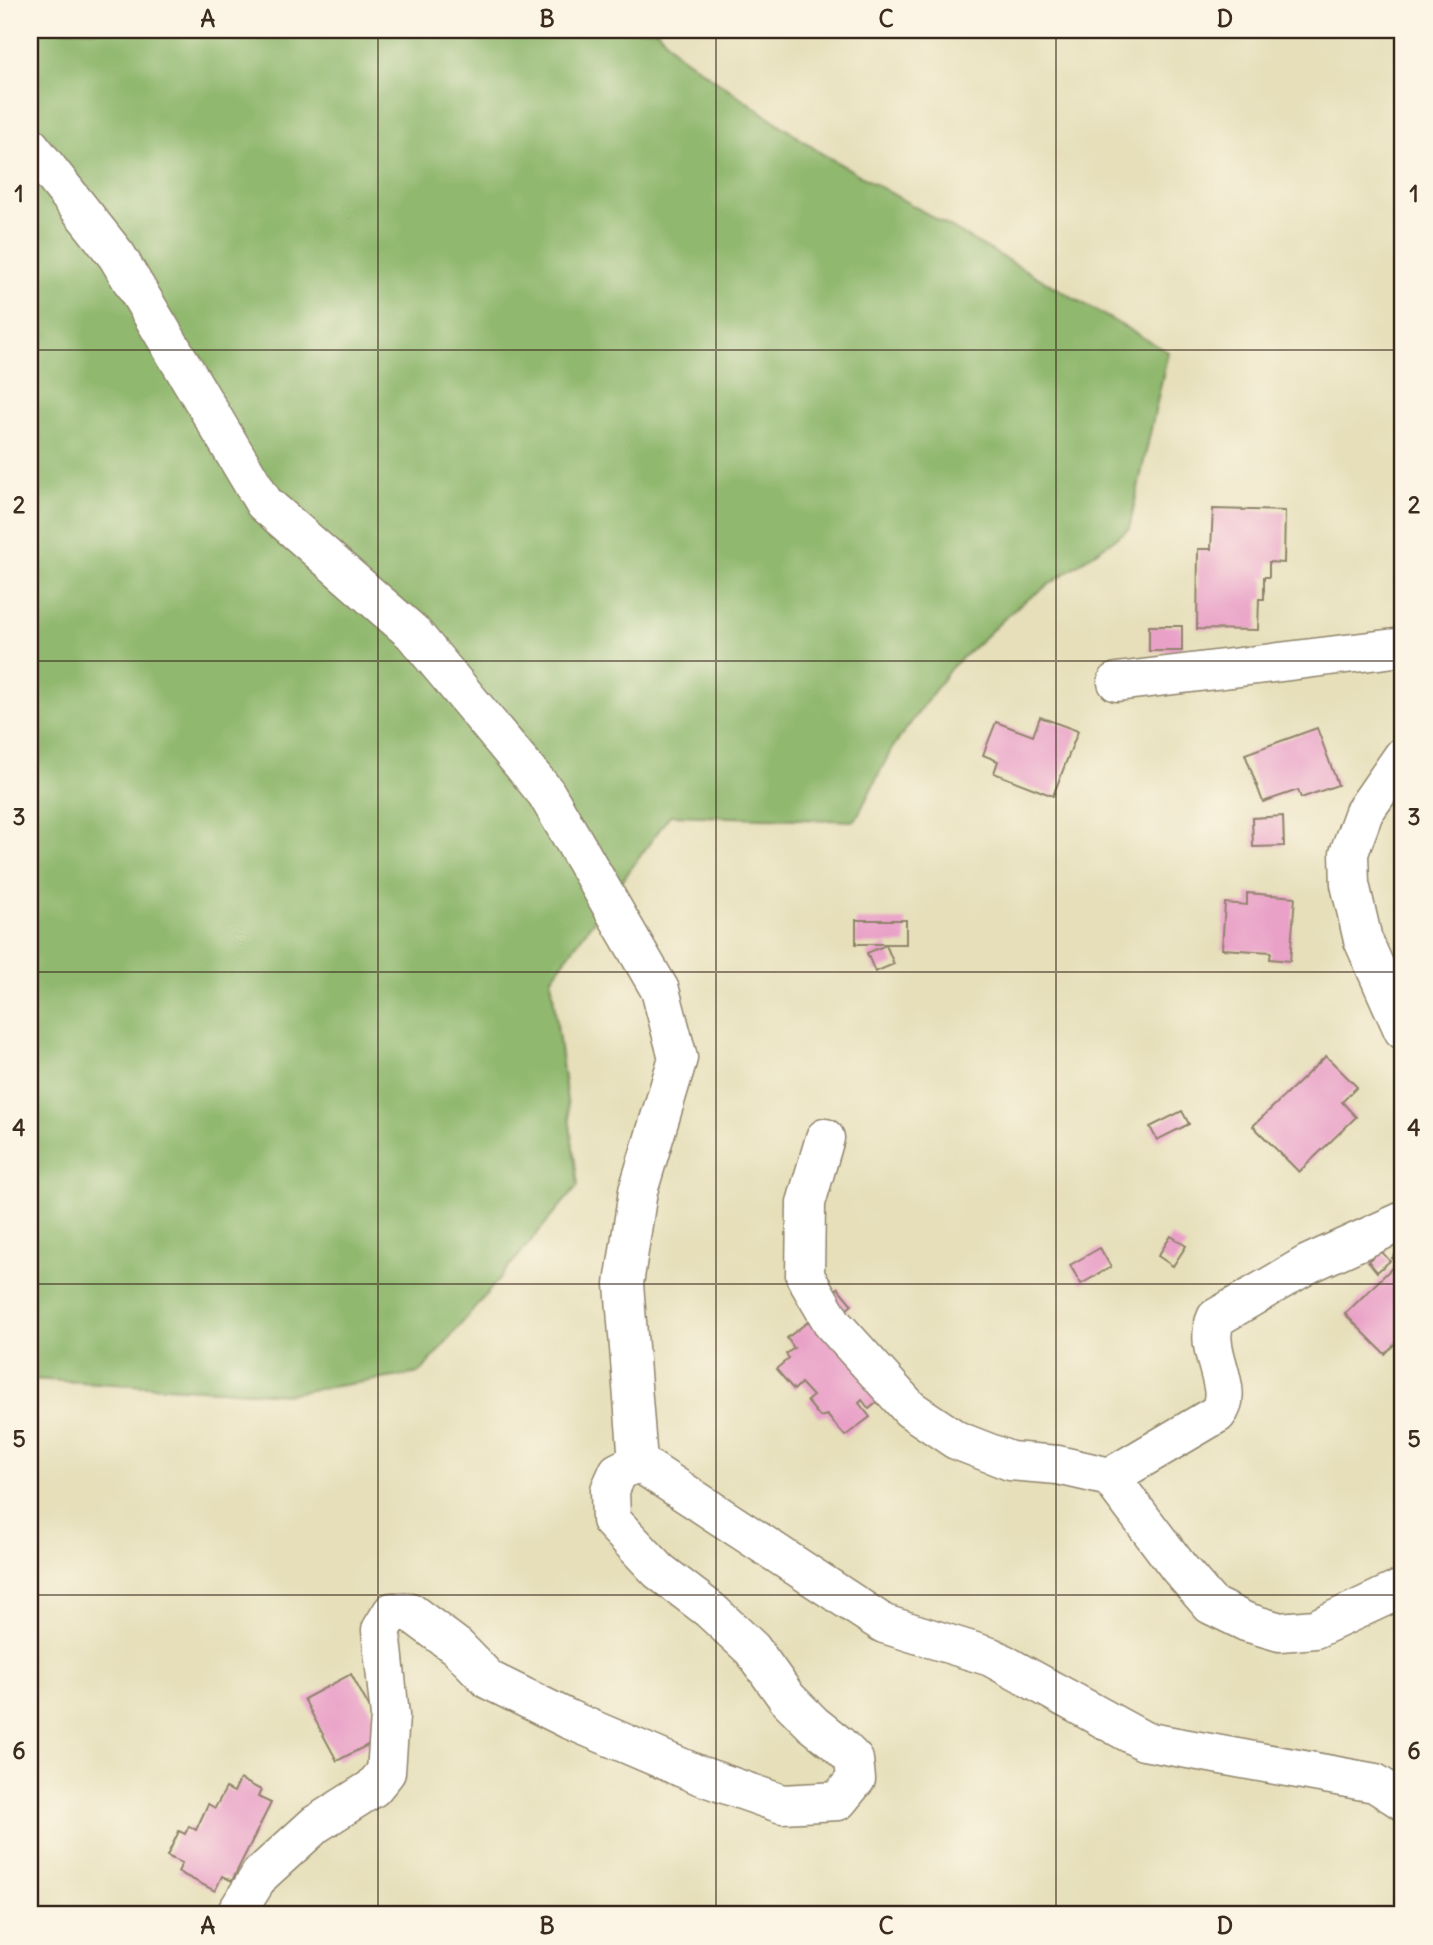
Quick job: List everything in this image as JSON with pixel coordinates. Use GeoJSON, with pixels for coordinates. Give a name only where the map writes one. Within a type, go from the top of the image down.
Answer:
{"type":"FeatureCollection","features":[{"type":"Feature","properties":{"kind":"street"},"geometry":{"type":"LineString","coordinates":[[30,146],[117,257],[264,503],[413,633],[546,793],[660,990],[678,1058],[638,1191],[624,1284],[638,1462]]}},
{"type":"Feature","properties":{"kind":"street"},"geometry":{"type":"LineString","coordinates":[[1117,682],[1403,647]]}},
{"type":"Feature","properties":{"kind":"street"},"geometry":{"type":"LineString","coordinates":[[1403,756],[1364,812],[1349,853],[1350,884],[1363,940],[1403,1030]]}},
{"type":"Feature","properties":{"kind":"street"},"geometry":{"type":"LineString","coordinates":[[825,1138],[806,1203],[805,1276],[833,1324],[910,1409],[956,1440],[1010,1461],[1058,1465],[1110,1477],[1179,1568],[1211,1605],[1246,1622],[1280,1632],[1315,1629],[1403,1588]]}},
{"type":"Feature","properties":{"kind":"street"},"geometry":{"type":"LineString","coordinates":[[1110,1477],[1217,1413],[1223,1406],[1225,1396],[1211,1340],[1211,1329],[1216,1318],[1308,1264],[1403,1221]]}},
{"type":"Feature","properties":{"kind":"street"},"geometry":{"type":"LineString","coordinates":[[638,1462],[884,1624],[991,1657],[1144,1741],[1375,1783],[1403,1801]]}},
{"type":"Feature","properties":{"kind":"street"},"geometry":{"type":"LineString","coordinates":[[235,1915],[261,1875],[316,1824],[373,1788],[386,1772],[390,1716],[381,1630],[392,1612],[410,1612],[421,1619],[457,1647],[489,1680],[639,1750],[699,1775],[782,1804],[838,1801],[856,1779],[854,1760],[787,1698],[752,1649],[710,1610],[659,1571],[611,1520],[610,1490],[618,1472],[638,1462]]}},
{"type":"Feature","properties":{"kind":"green space"},"geometry":{"type":"Polygon","coordinates":[[[30,30],[657,30],[678,54],[821,153],[1168,352],[1129,529],[1018,606],[951,668],[891,750],[855,821],[670,815],[551,979],[578,1185],[420,1373],[285,1394],[30,1379],[30,30]]]}},
{"type":"Feature","properties":{"kind":"building"},"geometry":{"type":"Polygon","coordinates":[[[1213,509],[1285,511],[1284,563],[1269,562],[1269,577],[1264,577],[1264,599],[1259,599],[1258,630],[1197,629],[1198,549],[1211,549],[1213,509]]]}},
{"type":"Feature","properties":{"kind":"building"},"geometry":{"type":"Polygon","coordinates":[[[1149,626],[1182,626],[1182,651],[1149,651],[1149,626]]]}},
{"type":"Feature","properties":{"kind":"building"},"geometry":{"type":"Polygon","coordinates":[[[1040,717],[1078,731],[1053,796],[994,773],[998,761],[983,755],[996,722],[1033,736],[1040,717]]]}},
{"type":"Feature","properties":{"kind":"building"},"geometry":{"type":"Polygon","coordinates":[[[1317,728],[1338,785],[1301,798],[1298,790],[1263,802],[1245,754],[1317,728]]]}},
{"type":"Feature","properties":{"kind":"building"},"geometry":{"type":"Polygon","coordinates":[[[1283,816],[1284,846],[1253,847],[1252,818],[1283,816]]]}},
{"type":"Feature","properties":{"kind":"building"},"geometry":{"type":"Polygon","coordinates":[[[1247,893],[1295,897],[1290,961],[1270,959],[1271,952],[1222,949],[1225,903],[1247,905],[1247,893]]]}},
{"type":"Feature","properties":{"kind":"building"},"geometry":{"type":"Polygon","coordinates":[[[856,920],[906,920],[906,944],[856,944],[856,920]]]}},
{"type":"Feature","properties":{"kind":"building"},"geometry":{"type":"Polygon","coordinates":[[[886,945],[894,964],[875,972],[867,953],[886,945]]]}},
{"type":"Feature","properties":{"kind":"building"},"geometry":{"type":"Polygon","coordinates":[[[1326,1056],[1357,1087],[1342,1102],[1356,1117],[1299,1172],[1253,1126],[1326,1056]]]}},
{"type":"Feature","properties":{"kind":"building"},"geometry":{"type":"Polygon","coordinates":[[[1182,1111],[1189,1124],[1157,1140],[1150,1127],[1182,1111]]]}},
{"type":"Feature","properties":{"kind":"building"},"geometry":{"type":"Polygon","coordinates":[[[1171,1236],[1186,1246],[1173,1266],[1158,1256],[1171,1236]]]}},
{"type":"Feature","properties":{"kind":"building"},"geometry":{"type":"Polygon","coordinates":[[[1403,1247],[1403,1335],[1385,1354],[1345,1314],[1397,1263],[1392,1258],[1403,1247]]]}},
{"type":"Feature","properties":{"kind":"building"},"geometry":{"type":"Polygon","coordinates":[[[1100,1248],[1111,1267],[1081,1284],[1070,1265],[1100,1248]]]}},
{"type":"Feature","properties":{"kind":"building"},"geometry":{"type":"Polygon","coordinates":[[[1380,1250],[1390,1261],[1377,1272],[1368,1261],[1380,1250]]]}},
{"type":"Feature","properties":{"kind":"building"},"geometry":{"type":"Polygon","coordinates":[[[838,1288],[852,1305],[838,1317],[824,1300],[838,1288]]]}},
{"type":"Feature","properties":{"kind":"building"},"geometry":{"type":"Polygon","coordinates":[[[821,1312],[887,1394],[869,1409],[862,1400],[859,1403],[870,1417],[845,1436],[827,1415],[820,1417],[807,1401],[813,1396],[801,1383],[794,1390],[776,1369],[789,1358],[786,1354],[794,1348],[787,1338],[821,1312]]]}},
{"type":"Feature","properties":{"kind":"building"},"geometry":{"type":"Polygon","coordinates":[[[351,1674],[385,1736],[337,1761],[304,1699],[351,1674]]]}},
{"type":"Feature","properties":{"kind":"building"},"geometry":{"type":"Polygon","coordinates":[[[240,1779],[261,1790],[258,1797],[271,1803],[232,1881],[222,1876],[215,1891],[178,1872],[182,1863],[167,1856],[179,1831],[185,1834],[189,1826],[196,1830],[208,1804],[215,1808],[226,1788],[234,1792],[240,1779]]]}}]}
